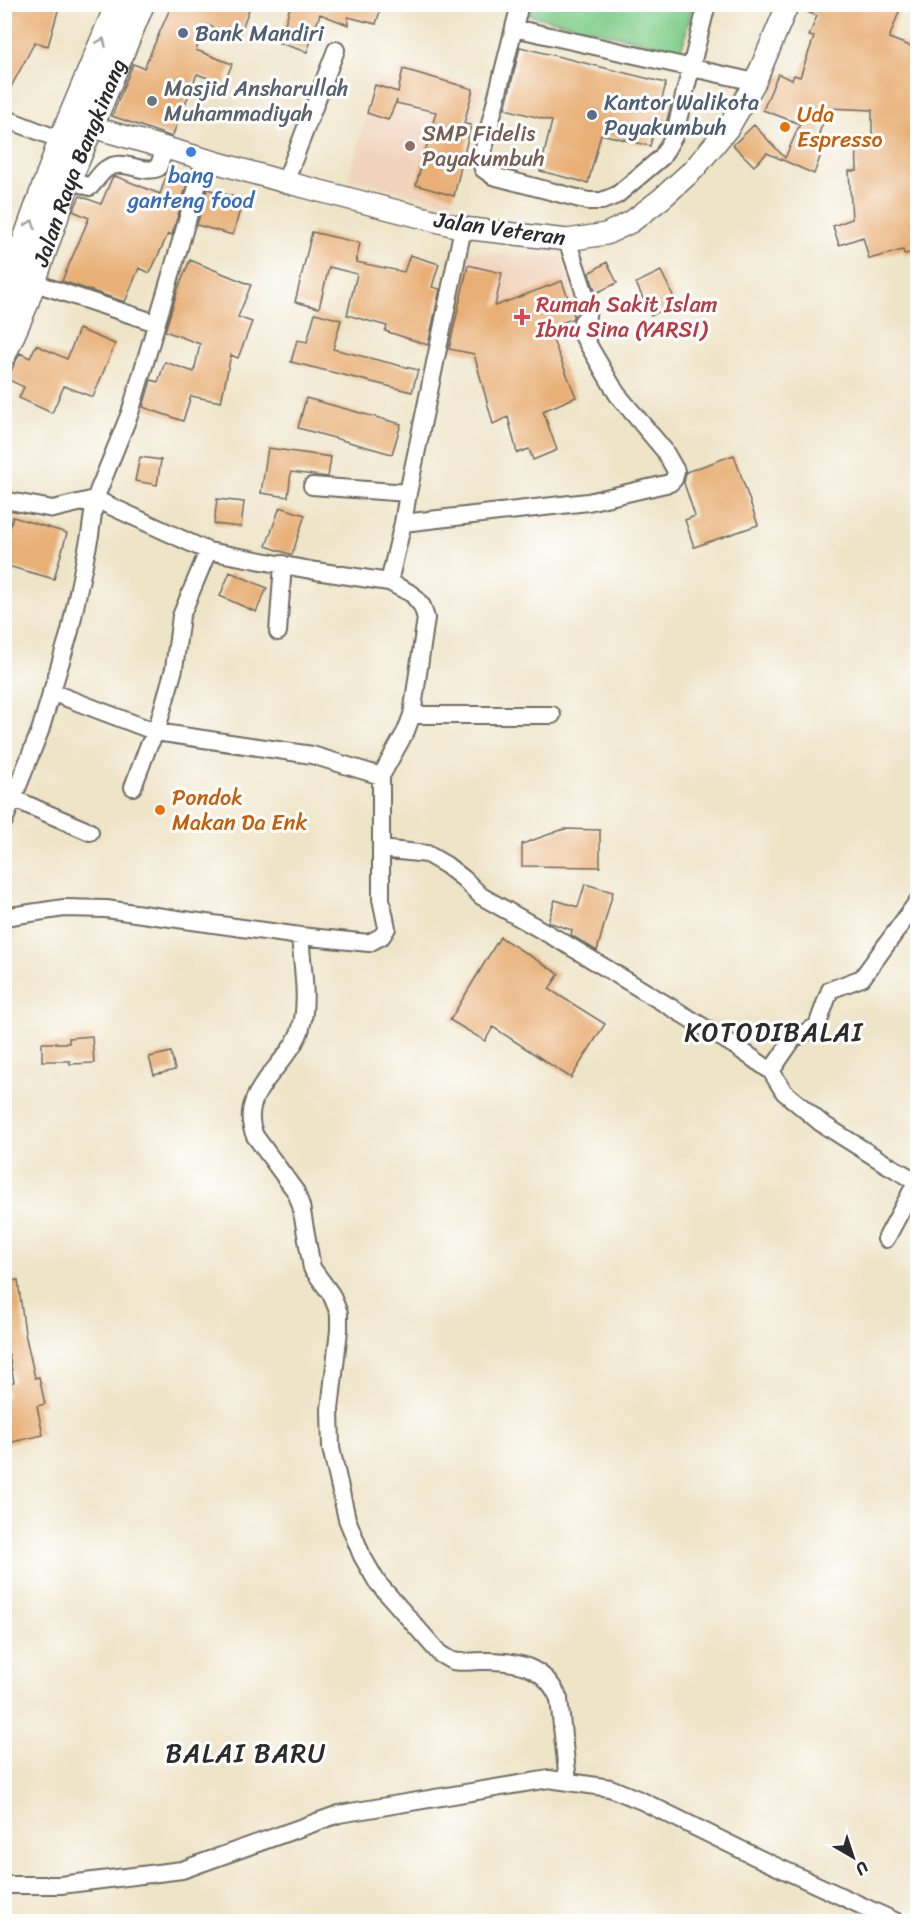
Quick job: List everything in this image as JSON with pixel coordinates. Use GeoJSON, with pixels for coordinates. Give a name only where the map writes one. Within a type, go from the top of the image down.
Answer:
{"type":"FeatureCollection","features":[{"type":"Feature","properties":{"kind":"highway","name":"Jalan Raya Bangkinang"},"geometry":{"type":"LineString","coordinates":[[4,299],[74,128],[118,4]]}},
{"type":"Feature","properties":{"kind":"highway","name":"Jalan Raya Bangkinang"},"geometry":{"type":"LineString","coordinates":[[4,354],[25,306],[69,180],[74,128],[142,4]]}},
{"type":"Feature","properties":{"kind":"main road","name":"Jalan Veteran"},"geometry":{"type":"LineString","coordinates":[[74,128],[165,148],[285,182],[464,228],[567,240],[606,234],[631,222],[661,199],[694,169],[729,127],[754,82],[788,4]]}},
{"type":"Feature","properties":{"kind":"street"},"geometry":{"type":"LineString","coordinates":[[520,4],[481,160],[483,169],[493,176],[588,201],[602,201],[617,195],[662,157],[674,136],[707,4]]}},
{"type":"Feature","properties":{"kind":"street"},"geometry":{"type":"LineString","coordinates":[[514,28],[754,82]]}},
{"type":"Feature","properties":{"kind":"street"},"geometry":{"type":"LineString","coordinates":[[285,182],[336,50]]}},
{"type":"Feature","properties":{"kind":"street"},"geometry":{"type":"LineString","coordinates":[[4,118],[74,128]]}},
{"type":"Feature","properties":{"kind":"street"},"geometry":{"type":"LineString","coordinates":[[69,180],[90,188],[106,169],[118,164],[151,171],[158,168],[165,148]]}},
{"type":"Feature","properties":{"kind":"street"},"geometry":{"type":"LineString","coordinates":[[4,821],[9,797],[40,731],[70,631],[95,500],[130,413],[205,160]]}},
{"type":"Feature","properties":{"kind":"street"},"geometry":{"type":"LineString","coordinates":[[389,582],[464,228]]}},
{"type":"Feature","properties":{"kind":"street"},"geometry":{"type":"LineString","coordinates":[[403,523],[588,502],[670,483],[674,480],[676,471],[664,450],[617,394],[582,334],[582,322],[587,316],[588,303],[567,240]]}},
{"type":"Feature","properties":{"kind":"street"},"geometry":{"type":"LineString","coordinates":[[32,282],[156,323]]}},
{"type":"Feature","properties":{"kind":"street"},"geometry":{"type":"LineString","coordinates":[[312,486],[408,493]]}},
{"type":"Feature","properties":{"kind":"street"},"geometry":{"type":"LineString","coordinates":[[4,501],[53,508],[95,500],[207,551],[389,582],[412,594],[422,606],[426,618],[412,715],[406,731],[381,776],[381,899],[387,928],[382,936],[369,943],[300,936],[106,909],[64,908],[4,917]]}},
{"type":"Feature","properties":{"kind":"street"},"geometry":{"type":"LineString","coordinates":[[133,788],[156,732],[174,669],[182,616],[207,551]]}},
{"type":"Feature","properties":{"kind":"street"},"geometry":{"type":"LineString","coordinates":[[278,632],[284,564]]}},
{"type":"Feature","properties":{"kind":"street"},"geometry":{"type":"LineString","coordinates":[[51,692],[156,732],[312,755],[381,776]]}},
{"type":"Feature","properties":{"kind":"street"},"geometry":{"type":"LineString","coordinates":[[412,715],[552,715]]}},
{"type":"Feature","properties":{"kind":"street"},"geometry":{"type":"LineString","coordinates":[[9,797],[90,832]]}},
{"type":"Feature","properties":{"kind":"street"},"geometry":{"type":"LineString","coordinates":[[381,849],[427,854],[464,879],[481,896],[566,944],[735,1046],[771,1071],[784,1092],[821,1123],[917,1181],[886,1239]]}},
{"type":"Feature","properties":{"kind":"street"},"geometry":{"type":"LineString","coordinates":[[771,1071],[793,1039],[817,1026],[830,990],[862,978],[918,901]]}},
{"type":"Feature","properties":{"kind":"street"},"geometry":{"type":"LineString","coordinates":[[300,936],[305,1013],[303,1022],[292,1046],[257,1093],[251,1111],[251,1127],[255,1136],[296,1192],[301,1206],[312,1268],[331,1294],[339,1313],[330,1409],[331,1448],[347,1519],[362,1556],[377,1582],[440,1654],[453,1662],[490,1660],[528,1666],[539,1672],[554,1686],[559,1699],[568,1781]]}},
{"type":"Feature","properties":{"kind":"street"},"geometry":{"type":"LineString","coordinates":[[4,1885],[61,1885],[182,1870],[339,1814],[549,1779],[610,1788],[897,1922]]}},
{"type":"Feature","properties":{"kind":"shaded area"},"geometry":{"type":"Polygon","coordinates":[[[394,65],[482,87],[451,203],[348,179],[378,78],[390,81],[394,65]]]}},
{"type":"Feature","properties":{"kind":"shaded area"},"geometry":{"type":"Polygon","coordinates":[[[469,251],[527,256],[562,256],[575,318],[548,328],[576,397],[543,411],[557,450],[533,460],[529,449],[517,453],[507,417],[493,424],[474,354],[449,349],[469,251]]]}},
{"type":"Feature","properties":{"kind":"green space"},"geometry":{"type":"Polygon","coordinates":[[[532,4],[693,5],[681,51],[529,15],[532,4]]]}},
{"type":"Feature","properties":{"kind":"building"},"geometry":{"type":"Polygon","coordinates":[[[4,4],[16,4],[25,8],[26,4],[60,4],[48,46],[35,42],[4,100],[4,4]]]}},
{"type":"Feature","properties":{"kind":"building"},"geometry":{"type":"Polygon","coordinates":[[[172,4],[251,4],[239,37],[206,25],[196,50],[232,64],[224,84],[197,74],[172,137],[112,116],[133,64],[144,68],[172,4]]]}},
{"type":"Feature","properties":{"kind":"building"},"geometry":{"type":"Polygon","coordinates":[[[291,4],[362,4],[380,11],[376,24],[348,17],[348,25],[320,14],[307,52],[279,43],[291,4]]]}},
{"type":"Feature","properties":{"kind":"building"},"geometry":{"type":"Polygon","coordinates":[[[800,4],[902,4],[889,38],[918,49],[918,252],[904,254],[903,250],[869,259],[863,237],[839,245],[833,226],[852,219],[849,171],[857,171],[856,136],[872,136],[872,110],[829,108],[819,133],[821,134],[818,144],[824,146],[814,174],[767,153],[754,166],[733,145],[754,125],[785,158],[800,124],[763,110],[778,74],[792,80],[794,75],[800,77],[814,37],[809,36],[817,16],[800,9],[800,4]]]}},
{"type":"Feature","properties":{"kind":"building","name":"Kantor Walikota Payakumbuh"},"geometry":{"type":"Polygon","coordinates":[[[520,47],[666,83],[662,99],[672,102],[666,123],[657,120],[650,146],[601,134],[588,183],[540,171],[552,121],[505,109],[520,47]]]}},
{"type":"Feature","properties":{"kind":"building"},"geometry":{"type":"Polygon","coordinates":[[[403,69],[473,89],[464,124],[471,125],[454,196],[416,185],[436,112],[396,103],[397,100],[388,120],[367,113],[375,85],[398,92],[403,69]]]}},
{"type":"Feature","properties":{"kind":"building"},"geometry":{"type":"Polygon","coordinates":[[[115,176],[160,194],[166,177],[187,184],[172,235],[168,234],[150,273],[139,268],[125,302],[62,281],[89,218],[73,211],[80,196],[101,204],[115,176]]]}},
{"type":"Feature","properties":{"kind":"building"},"geometry":{"type":"Polygon","coordinates":[[[207,189],[243,199],[233,235],[197,225],[207,189]]]}},
{"type":"Feature","properties":{"kind":"building"},"geometry":{"type":"Polygon","coordinates":[[[312,232],[360,243],[356,262],[404,272],[410,255],[439,264],[432,287],[440,289],[428,345],[385,331],[387,326],[347,315],[357,274],[329,267],[319,308],[295,302],[312,232]]]}},
{"type":"Feature","properties":{"kind":"building"},"geometry":{"type":"Polygon","coordinates":[[[190,260],[251,285],[238,317],[252,322],[238,358],[231,355],[221,402],[191,396],[183,421],[143,407],[151,380],[158,382],[165,362],[194,372],[200,344],[165,331],[190,260]]]}},
{"type":"Feature","properties":{"kind":"building"},"geometry":{"type":"Polygon","coordinates":[[[607,262],[617,283],[596,293],[589,273],[607,262]]]}},
{"type":"Feature","properties":{"kind":"building"},"geometry":{"type":"Polygon","coordinates":[[[468,265],[502,273],[495,306],[562,281],[574,315],[572,319],[548,328],[576,397],[543,411],[557,450],[533,460],[529,449],[517,453],[508,417],[493,424],[474,354],[449,349],[468,265]]]}},
{"type":"Feature","properties":{"kind":"building"},"geometry":{"type":"Polygon","coordinates":[[[661,271],[676,302],[651,316],[636,283],[661,271]]]}},
{"type":"Feature","properties":{"kind":"building"},"geometry":{"type":"Polygon","coordinates":[[[315,313],[341,320],[333,349],[418,370],[412,392],[291,362],[297,340],[307,342],[315,313]]]}},
{"type":"Feature","properties":{"kind":"building"},"geometry":{"type":"Polygon","coordinates":[[[79,329],[115,344],[93,397],[64,386],[52,413],[19,398],[24,387],[7,379],[20,353],[30,358],[36,345],[67,359],[79,329]]]}},
{"type":"Feature","properties":{"kind":"building"},"geometry":{"type":"Polygon","coordinates":[[[306,398],[401,424],[392,454],[298,428],[306,398]]]}},
{"type":"Feature","properties":{"kind":"building"},"geometry":{"type":"Polygon","coordinates":[[[268,448],[331,457],[328,477],[291,472],[288,497],[261,493],[268,448]]]}},
{"type":"Feature","properties":{"kind":"building"},"geometry":{"type":"Polygon","coordinates":[[[734,455],[758,525],[694,547],[685,520],[695,516],[684,483],[686,472],[734,455]]]}},
{"type":"Feature","properties":{"kind":"building"},"geometry":{"type":"Polygon","coordinates":[[[140,457],[161,460],[157,485],[135,481],[140,457]]]}},
{"type":"Feature","properties":{"kind":"building"},"geometry":{"type":"Polygon","coordinates":[[[217,499],[244,502],[241,527],[214,524],[217,499]]]}},
{"type":"Feature","properties":{"kind":"building"},"geometry":{"type":"Polygon","coordinates":[[[280,507],[305,515],[292,555],[266,546],[280,507]]]}},
{"type":"Feature","properties":{"kind":"building"},"geometry":{"type":"Polygon","coordinates":[[[13,517],[67,533],[54,579],[4,565],[4,546],[13,517]]]}},
{"type":"Feature","properties":{"kind":"building"},"geometry":{"type":"Polygon","coordinates":[[[230,572],[267,588],[256,612],[220,596],[230,572]]]}},
{"type":"Feature","properties":{"kind":"building"},"geometry":{"type":"Polygon","coordinates":[[[564,829],[600,830],[600,867],[522,866],[522,844],[564,829]]]}},
{"type":"Feature","properties":{"kind":"building"},"geometry":{"type":"Polygon","coordinates":[[[585,884],[613,892],[597,951],[571,935],[572,930],[548,922],[555,900],[578,907],[585,884]]]}},
{"type":"Feature","properties":{"kind":"building"},"geometry":{"type":"Polygon","coordinates":[[[500,937],[559,974],[549,989],[605,1024],[571,1078],[493,1027],[485,1041],[450,1020],[500,937]]]}},
{"type":"Feature","properties":{"kind":"building"},"geometry":{"type":"Polygon","coordinates":[[[92,1036],[94,1063],[70,1064],[70,1061],[42,1061],[42,1043],[69,1043],[69,1038],[92,1036]]]}},
{"type":"Feature","properties":{"kind":"building"},"geometry":{"type":"Polygon","coordinates":[[[171,1052],[175,1070],[154,1075],[149,1057],[171,1052]]]}},
{"type":"Feature","properties":{"kind":"building"},"geometry":{"type":"Polygon","coordinates":[[[18,1280],[25,1333],[35,1378],[39,1377],[45,1404],[37,1406],[43,1435],[4,1444],[4,1398],[8,1397],[5,1384],[14,1382],[9,1355],[4,1356],[4,1282],[18,1280]]]}},
{"type":"Feature","properties":{"kind":"place","name":"Bank Mandiri"},"geometry":{"type":"Point","coordinates":[183,33]}},
{"type":"Feature","properties":{"kind":"place","name":"Masjid Ansharullah Muhammadiyah"},"geometry":{"type":"Point","coordinates":[152,101]}},
{"type":"Feature","properties":{"kind":"place","name":"Kantor Walikota Payakumbuh"},"geometry":{"type":"Point","coordinates":[592,115]}},
{"type":"Feature","properties":{"kind":"place","name":"Uda Espresso"},"geometry":{"type":"Point","coordinates":[785,127]}},
{"type":"Feature","properties":{"kind":"place","name":"SMP Fidelis Payakumbuh"},"geometry":{"type":"Point","coordinates":[410,146]}},
{"type":"Feature","properties":{"kind":"place","name":"bang ganteng food"},"geometry":{"type":"Point","coordinates":[191,152]}},
{"type":"Feature","properties":{"kind":"place","name":"Rumah Sakit Islam Ibnu Sina (YARSI)"},"geometry":{"type":"Point","coordinates":[522,317]}},
{"type":"Feature","properties":{"kind":"place","name":"Pondok Makan Da Enk"},"geometry":{"type":"Point","coordinates":[160,810]}},
{"type":"Feature","properties":{"kind":"district","name":"KOTODIBALAI"},"geometry":{"type":"Point","coordinates":[774,1032]}},
{"type":"Feature","properties":{"kind":"district","name":"BALAI BARU"},"geometry":{"type":"Point","coordinates":[246,1753]}}]}
